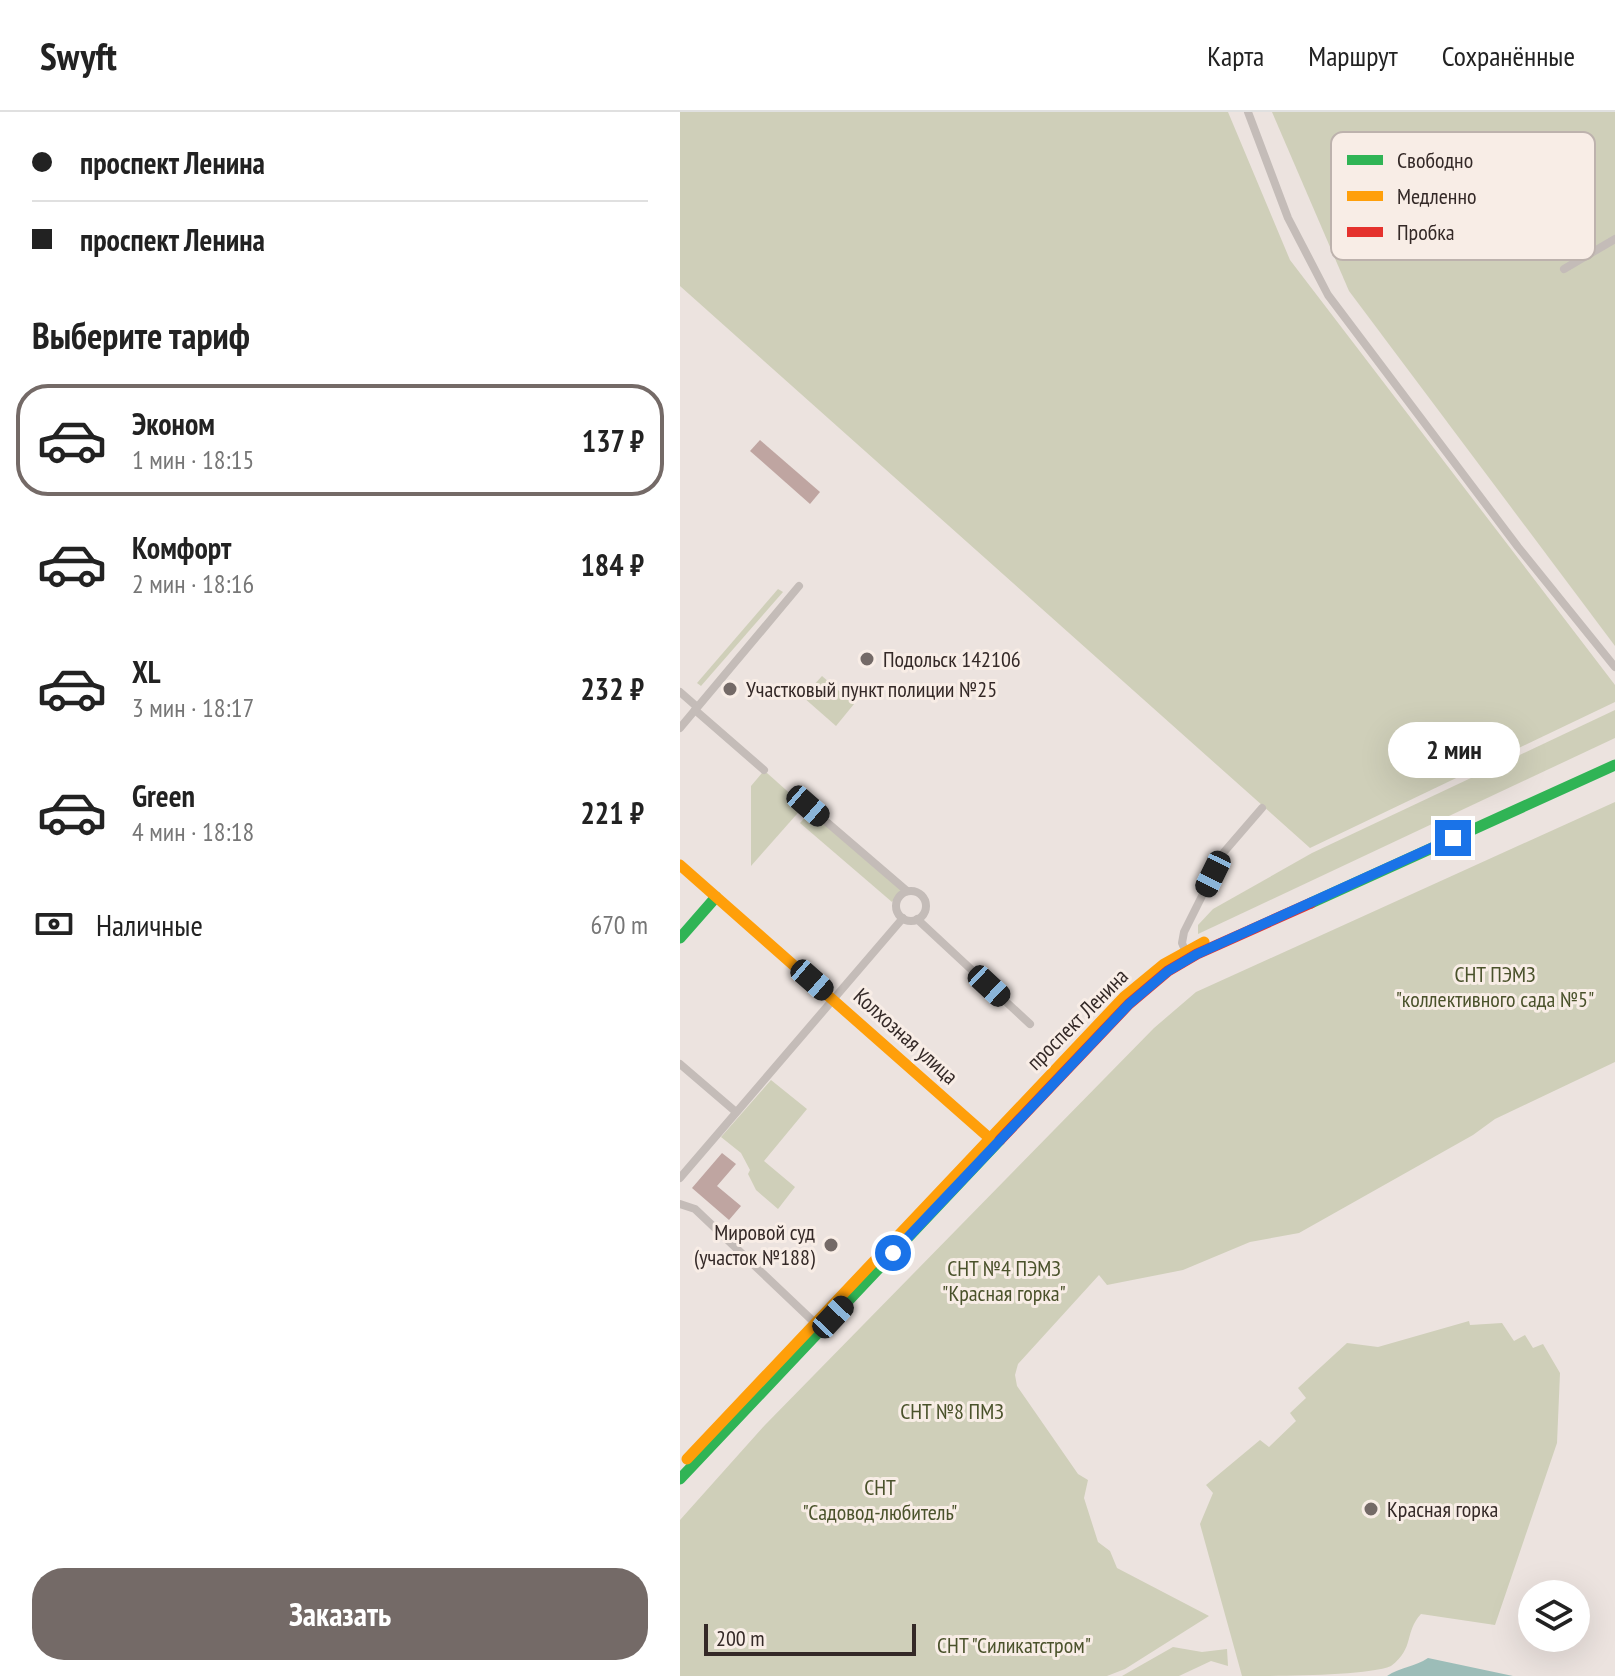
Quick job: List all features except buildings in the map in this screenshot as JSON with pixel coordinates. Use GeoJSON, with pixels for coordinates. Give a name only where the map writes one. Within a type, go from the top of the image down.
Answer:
{"type":"FeatureCollection","features":[{"type":"Feature","properties":{"kind":"main road","name":"проспект Ленина"},"geometry":{"type":"LineString","coordinates":[[680,1479],[1124,997],[1185,950],[1615,756]]}},
{"type":"Feature","properties":{"kind":"main road","name":"проспект Ленина"},"geometry":{"type":"LineString","coordinates":[[680,1467],[992,1141],[1129,1004],[1168,971],[1238,935],[1615,765]]}},
{"type":"Feature","properties":{"kind":"main road","name":"Колхозная улица"},"geometry":{"type":"LineString","coordinates":[[680,865],[992,1141]]}},
{"type":"Feature","properties":{"kind":"main road"},"geometry":{"type":"LineString","coordinates":[[680,938],[716,897]]}},
{"type":"Feature","properties":{"kind":"street"},"geometry":{"type":"LineString","coordinates":[[1248,112],[1288,218],[1328,295],[1518,547],[1615,667]]}},
{"type":"Feature","properties":{"kind":"street"},"geometry":{"type":"LineString","coordinates":[[1595,251],[1615,239]]}},
{"type":"Feature","properties":{"kind":"street"},"geometry":{"type":"LineString","coordinates":[[1564,269],[1579,260]]}},
{"type":"Feature","properties":{"kind":"street"},"geometry":{"type":"LineString","coordinates":[[680,728],[799,586]]}},
{"type":"Feature","properties":{"kind":"street"},"geometry":{"type":"LineString","coordinates":[[680,692],[764,770]]}},
{"type":"Feature","properties":{"kind":"street"},"geometry":{"type":"LineString","coordinates":[[808,806],[907,891],[916,892],[925,903],[924,912],[917,919]]}},
{"type":"Feature","properties":{"kind":"street"},"geometry":{"type":"LineString","coordinates":[[1185,950],[1182,943],[1184,932],[1224,852],[1262,808]]}},
{"type":"Feature","properties":{"kind":"street"},"geometry":{"type":"LineString","coordinates":[[903,918],[896,906],[899,897],[907,891]]}},
{"type":"Feature","properties":{"kind":"street"},"geometry":{"type":"LineString","coordinates":[[903,918],[917,919],[1030,1024]]}},
{"type":"Feature","properties":{"kind":"street"},"geometry":{"type":"LineString","coordinates":[[680,1178],[903,918]]}},
{"type":"Feature","properties":{"kind":"street"},"geometry":{"type":"LineString","coordinates":[[680,1064],[736,1112]]}},
{"type":"Feature","properties":{"kind":"street"},"geometry":{"type":"LineString","coordinates":[[680,1204],[695,1209],[815,1323]]}},
{"type":"Feature","properties":{"kind":"green space"},"geometry":{"type":"Polygon","coordinates":[[[680,112],[1228,112],[1290,260],[1615,685],[1615,702],[1310,848],[680,286],[680,112]]]}},
{"type":"Feature","properties":{"kind":"green space"},"geometry":{"type":"Polygon","coordinates":[[[1272,112],[1615,112],[1615,646],[1349,291],[1336,260],[1595,260],[1595,132],[1331,132],[1331,249],[1272,112]]]}},
{"type":"Feature","properties":{"kind":"green space"},"geometry":{"type":"Polygon","coordinates":[[[778,589],[783,592],[701,686],[697,683],[778,589]]]}},
{"type":"Feature","properties":{"kind":"green space"},"geometry":{"type":"Polygon","coordinates":[[[822,676],[854,704],[836,726],[803,697],[822,676]]]}},
{"type":"Feature","properties":{"kind":"green space"},"geometry":{"type":"Polygon","coordinates":[[[1615,710],[1615,738],[1198,934],[1198,925],[1213,909],[1312,853],[1615,710]]]}},
{"type":"Feature","properties":{"kind":"green space"},"geometry":{"type":"Polygon","coordinates":[[[762,773],[767,773],[804,806],[751,866],[751,786],[762,773]]]}},
{"type":"Feature","properties":{"kind":"green space"},"geometry":{"type":"Polygon","coordinates":[[[1615,802],[1615,1062],[1495,1119],[1473,1135],[1299,1233],[1250,1242],[1183,1270],[1107,1285],[1099,1275],[1018,1364],[1015,1375],[1017,1386],[1078,1474],[1088,1480],[1084,1498],[1098,1542],[1110,1551],[1117,1568],[1209,1616],[1125,1669],[1107,1676],[680,1676],[680,1520],[765,1425],[1154,1028],[1196,992],[1615,802]]]}},
{"type":"Feature","properties":{"kind":"green space"},"geometry":{"type":"Polygon","coordinates":[[[810,812],[901,890],[892,902],[800,823],[810,812]]]}},
{"type":"Feature","properties":{"kind":"green space"},"geometry":{"type":"Polygon","coordinates":[[[771,1080],[807,1109],[764,1161],[795,1187],[778,1209],[756,1190],[741,1153],[721,1137],[771,1080]]]}},
{"type":"Feature","properties":{"kind":"green space","name":"Красная горка"},"geometry":{"type":"Polygon","coordinates":[[[1469,1321],[1470,1325],[1502,1323],[1514,1341],[1525,1335],[1533,1348],[1543,1344],[1560,1373],[1557,1443],[1495,1625],[1421,1614],[1403,1653],[1391,1666],[1342,1674],[1242,1676],[1200,1524],[1213,1493],[1206,1485],[1260,1440],[1269,1447],[1296,1421],[1290,1413],[1306,1398],[1298,1388],[1347,1343],[1378,1347],[1469,1321]]]}},
{"type":"Feature","properties":{"kind":"green space"},"geometry":{"type":"Polygon","coordinates":[[[1173,1647],[1202,1652],[1227,1649],[1228,1666],[1211,1661],[1179,1676],[1122,1676],[1173,1647]]]}},
{"type":"Feature","properties":{"kind":"water"},"geometry":{"type":"Polygon","coordinates":[[[1428,1658],[1513,1676],[1387,1676],[1428,1658]]]}},
{"type":"Feature","properties":{"kind":"traffic: fast"},"geometry":{"type":"LineString","coordinates":[[1311,903],[1615,765]]}},
{"type":"Feature","properties":{"kind":"traffic: fast"},"geometry":{"type":"LineString","coordinates":[[680,938],[716,897]]}},
{"type":"Feature","properties":{"kind":"traffic: fast"},"geometry":{"type":"LineString","coordinates":[[680,1479],[1000,1140]]}},
{"type":"Feature","properties":{"kind":"traffic: slow"},"geometry":{"type":"LineString","coordinates":[[680,865],[995,1143]]}},
{"type":"Feature","properties":{"kind":"traffic: slow"},"geometry":{"type":"LineString","coordinates":[[687,1459],[1124,997],[1164,964],[1204,942]]}},
{"type":"Feature","properties":{"kind":"traffic: jam"},"geometry":{"type":"LineString","coordinates":[[1000,1140],[1129,1004],[1168,971],[1197,954],[1311,903]]}},
{"type":"Feature","properties":{"kind":"place","name":"Подольск 142106"},"geometry":{"type":"Point","coordinates":[867,659]}},
{"type":"Feature","properties":{"kind":"place","name":"Участковый пункт полиции №25"},"geometry":{"type":"Point","coordinates":[730,689]}},
{"type":"Feature","properties":{"kind":"place","name":"Мировой суд (участок №188)"},"geometry":{"type":"Point","coordinates":[831,1245]}},
{"type":"Feature","properties":{"kind":"place","name":"Красная горка"},"geometry":{"type":"Point","coordinates":[1371,1509]}},
{"type":"Feature","properties":{"kind":"route"},"geometry":{"type":"LineString","coordinates":[[893,1253],[1129,1004],[1168,971],[1197,954],[1453,838]]}},
{"type":"Feature","properties":{"kind":"park label","name":"СНТ ПЭМЗ \"коллективного сада №5\""},"geometry":{"type":"Point","coordinates":[1495,986]}},
{"type":"Feature","properties":{"kind":"park label","name":"СНТ №4 ПЭМЗ \"Красная горка\""},"geometry":{"type":"Point","coordinates":[1004,1280]}},
{"type":"Feature","properties":{"kind":"park label","name":"СНТ №8 ПМЗ"},"geometry":{"type":"Point","coordinates":[952,1411]}},
{"type":"Feature","properties":{"kind":"park label","name":"СНТ \"Садовод-любитель\""},"geometry":{"type":"Point","coordinates":[880,1500]}},
{"type":"Feature","properties":{"kind":"park label","name":"СНТ \"Силикатстром\""},"geometry":{"type":"Point","coordinates":[1014,1645]}}]}
